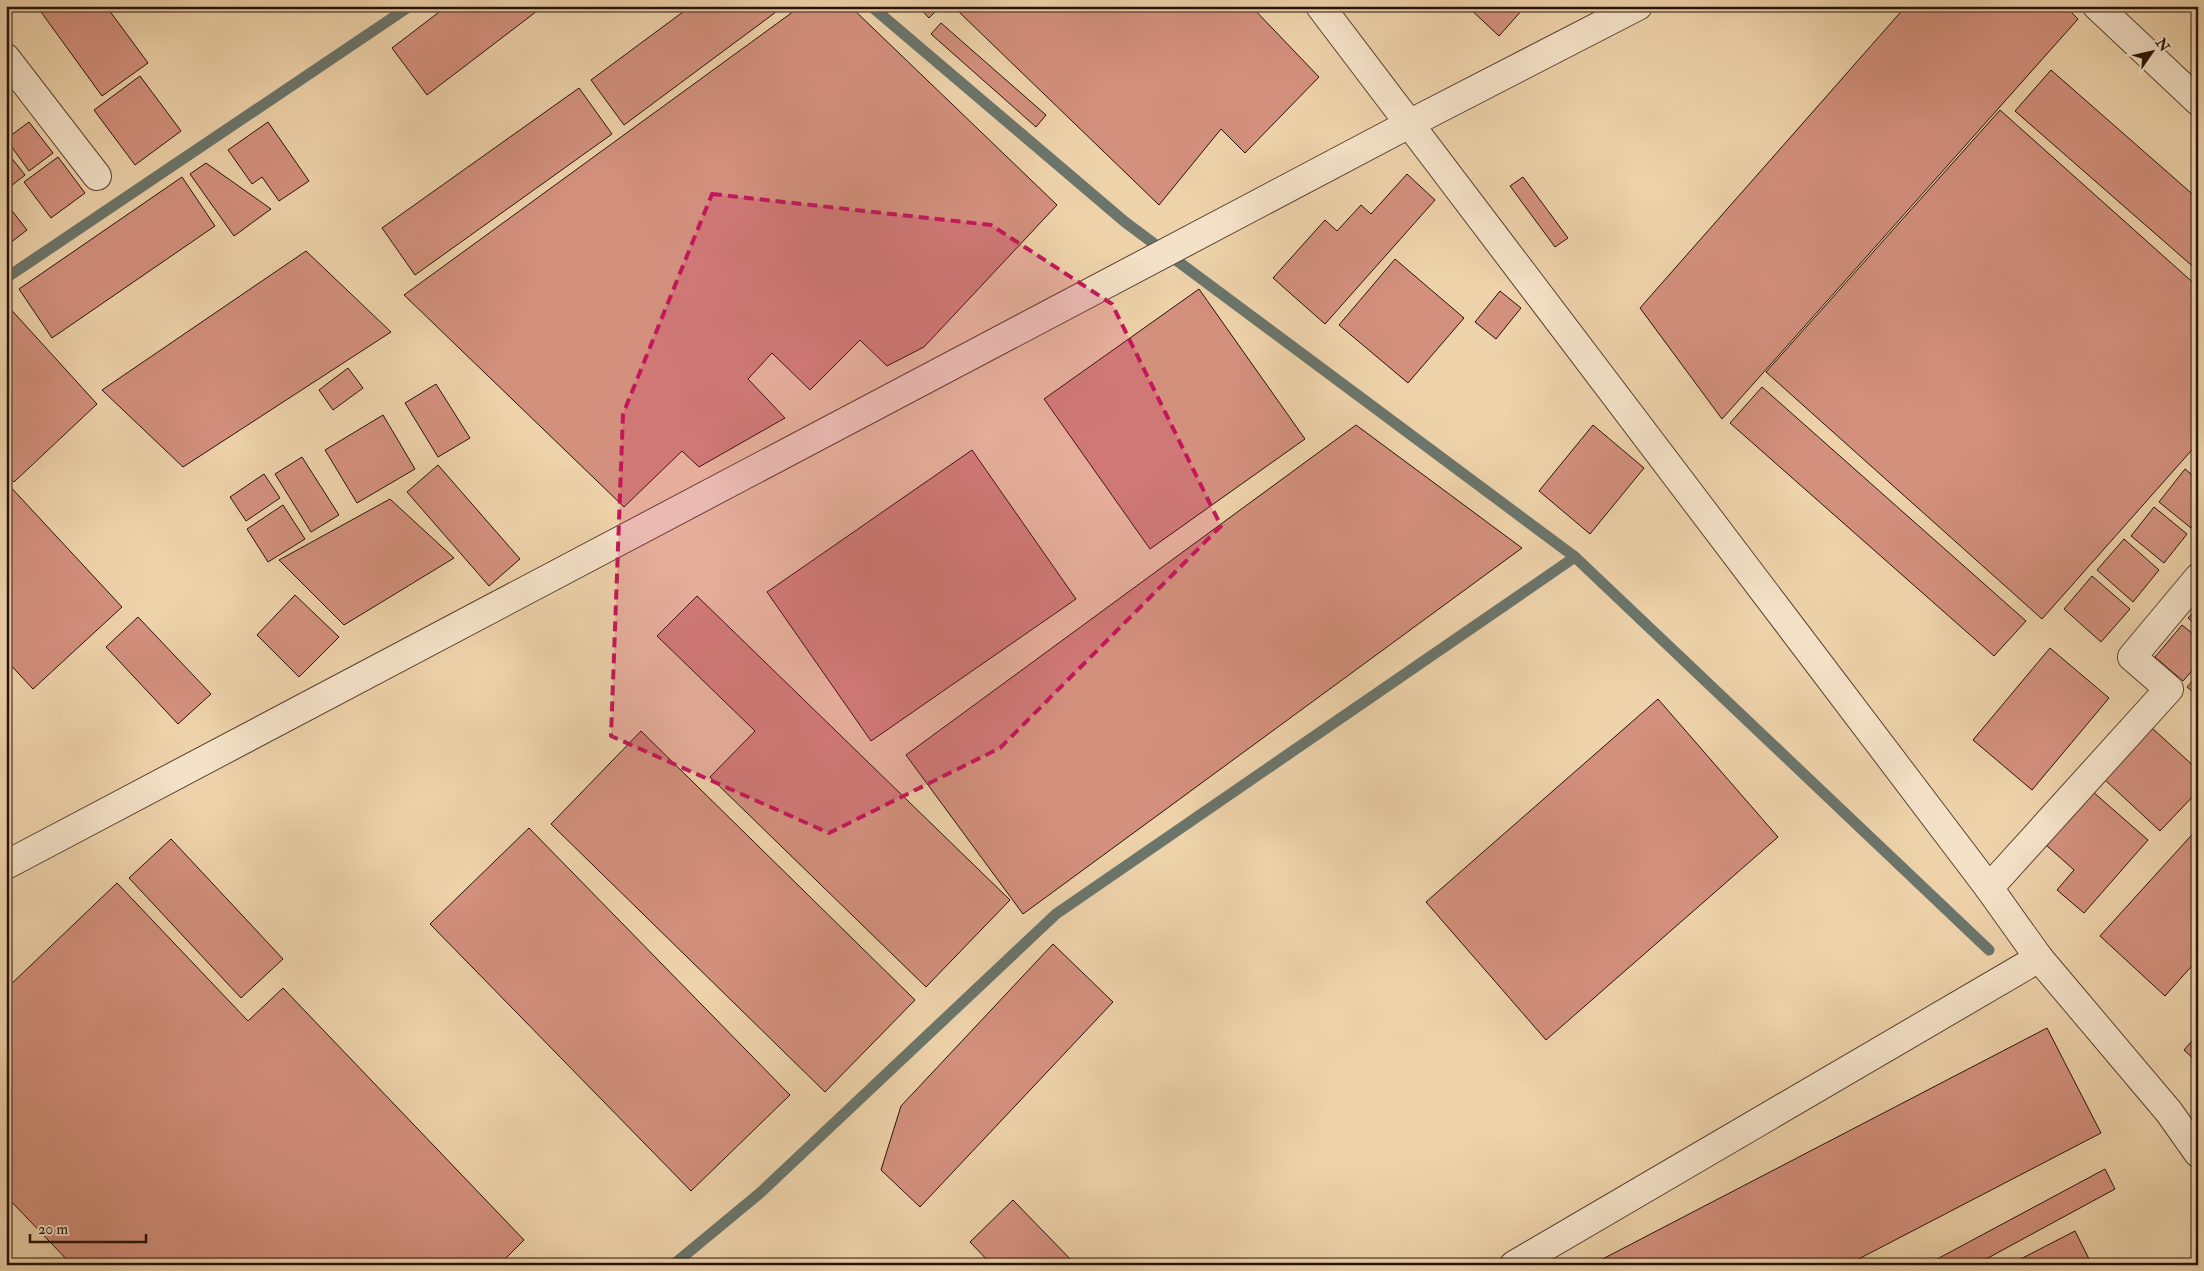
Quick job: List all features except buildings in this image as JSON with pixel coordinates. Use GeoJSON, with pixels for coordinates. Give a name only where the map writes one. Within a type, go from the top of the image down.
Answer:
{"type":"FeatureCollection","features":[{"type":"Feature","properties":{"kind":"street"},"geometry":{"type":"LineString","coordinates":[[1320,6],[1989,888],[2039,958],[2169,1112],[2198,1153]]}},
{"type":"Feature","properties":{"kind":"street"},"geometry":{"type":"LineString","coordinates":[[6,865],[1409,124],[1638,6]]}},
{"type":"Feature","properties":{"kind":"street"},"geometry":{"type":"LineString","coordinates":[[2097,6],[2198,101]]}},
{"type":"Feature","properties":{"kind":"street"},"geometry":{"type":"LineString","coordinates":[[6,58],[97,176]]}},
{"type":"Feature","properties":{"kind":"street"},"geometry":{"type":"LineString","coordinates":[[1989,888],[2169,690],[2132,657],[2198,578]]}},
{"type":"Feature","properties":{"kind":"street"},"geometry":{"type":"LineString","coordinates":[[1514,1265],[2039,958]]}},
{"type":"Feature","properties":{"kind":"highlighted area"},"geometry":{"type":"Polygon","coordinates":[[[712,194],[991,225],[1112,304],[1221,526],[1000,748],[829,833],[611,736],[623,414],[712,194]]]}},
{"type":"Feature","properties":{"kind":"waterway"},"geometry":{"type":"LineString","coordinates":[[6,278],[410,6]]}},
{"type":"Feature","properties":{"kind":"waterway"},"geometry":{"type":"LineString","coordinates":[[871,6],[1125,222],[1575,557],[1989,950]]}},
{"type":"Feature","properties":{"kind":"waterway"},"geometry":{"type":"LineString","coordinates":[[673,1265],[760,1193],[1056,914],[1575,557]]}}]}
